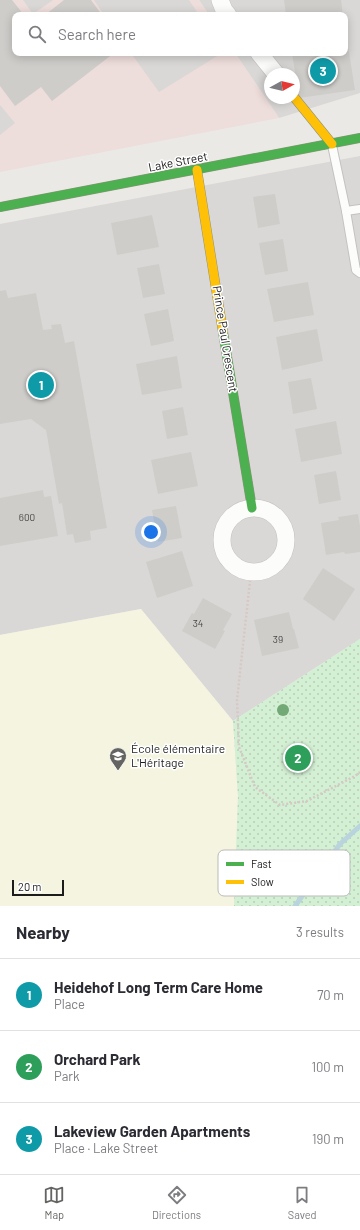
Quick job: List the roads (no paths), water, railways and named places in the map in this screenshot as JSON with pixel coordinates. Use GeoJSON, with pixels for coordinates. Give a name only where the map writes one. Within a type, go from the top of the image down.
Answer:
{"type":"FeatureCollection","features":[{"type":"Feature","properties":{"kind":"street"},"geometry":{"type":"LineString","coordinates":[[220,0],[226,12]]}},
{"type":"Feature","properties":{"kind":"street"},"geometry":{"type":"LineString","coordinates":[[261,56],[271,68]]}},
{"type":"Feature","properties":{"kind":"street"},"geometry":{"type":"LineString","coordinates":[[300,104],[332,144]]}},
{"type":"Feature","properties":{"kind":"street","name":"Lake Street"},"geometry":{"type":"LineString","coordinates":[[0,207],[360,138]]}},
{"type":"Feature","properties":{"kind":"street","name":"Prince Paul Crescent"},"geometry":{"type":"LineString","coordinates":[[197,170],[252,508]]}},
{"type":"Feature","properties":{"kind":"street"},"geometry":{"type":"LineString","coordinates":[[252,508],[267,511],[276,518],[285,533],[285,544],[282,555],[275,564],[262,571],[251,572],[240,568],[231,562],[222,547],[223,532],[227,522],[232,516],[241,510],[252,508]]}},
{"type":"Feature","properties":{"kind":"lane"},"geometry":{"type":"LineString","coordinates":[[332,144],[346,211],[356,270],[360,274]]}},
{"type":"Feature","properties":{"kind":"lane"},"geometry":{"type":"LineString","coordinates":[[346,211],[360,208]]}},
{"type":"Feature","properties":{"kind":"waterway"},"geometry":{"type":"LineString","coordinates":[[336,850],[340,844],[360,826]]}},
{"type":"Feature","properties":{"kind":"waterway"},"geometry":{"type":"LineString","coordinates":[[295,906],[302,896]]}},
{"type":"Feature","properties":{"kind":"place","name":"Lakeview Garden Apartments"},"geometry":{"type":"Point","coordinates":[323,71]}},
{"type":"Feature","properties":{"kind":"place","name":"Heidehof Long Term Care Home"},"geometry":{"type":"Point","coordinates":[41,385]}},
{"type":"Feature","properties":{"kind":"place","name":"Orchard Park"},"geometry":{"type":"Point","coordinates":[298,758]}},
{"type":"Feature","properties":{"kind":"place","name":"École élémentaire L'Héritage"},"geometry":{"type":"Point","coordinates":[118,771]}}]}
